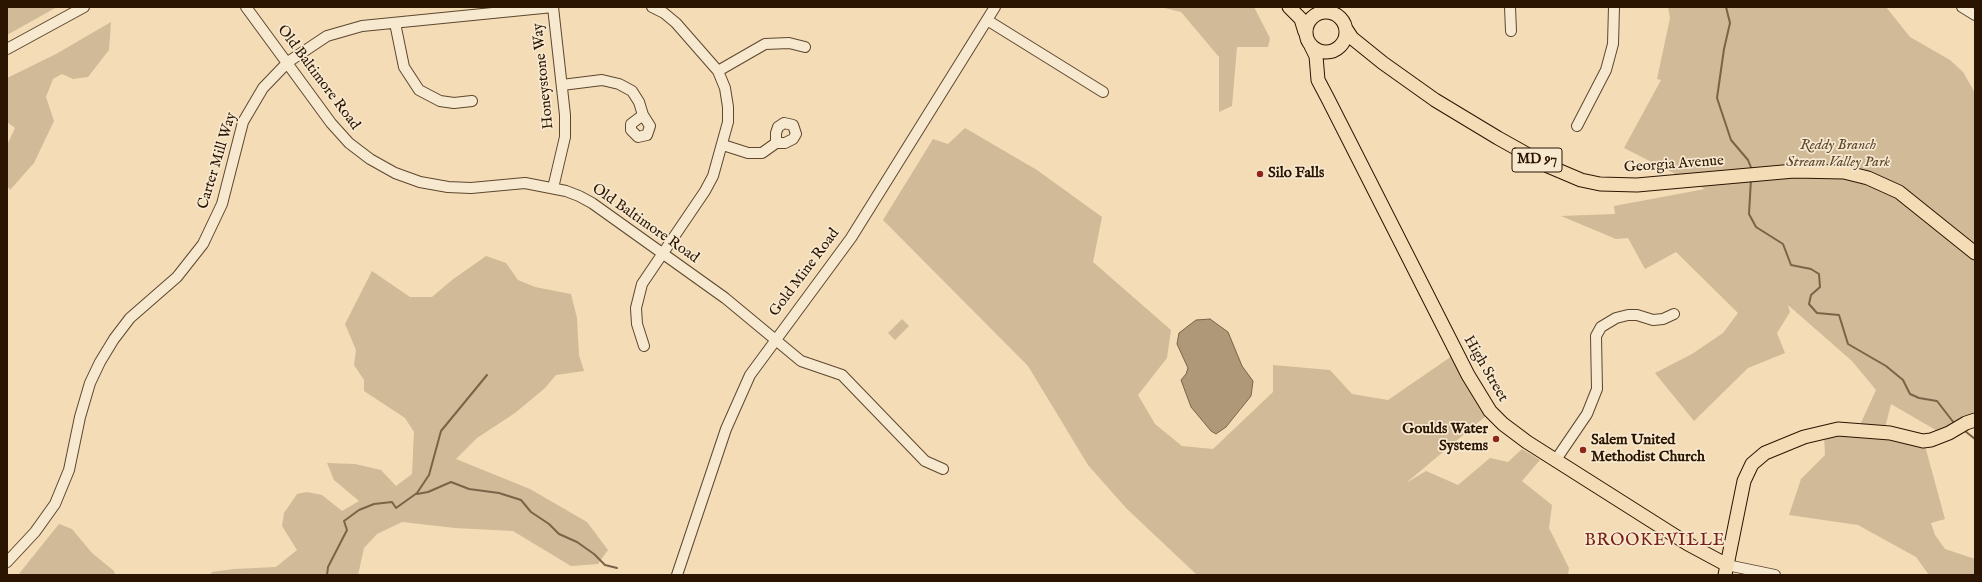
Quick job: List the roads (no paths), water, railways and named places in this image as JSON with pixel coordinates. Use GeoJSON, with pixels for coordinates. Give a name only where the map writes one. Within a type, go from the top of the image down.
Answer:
{"type":"FeatureCollection","features":[{"type":"Feature","properties":{"kind":"main road"},"geometry":{"type":"LineString","coordinates":[[1289,7],[1301,19],[1311,46]]}},
{"type":"Feature","properties":{"kind":"main road"},"geometry":{"type":"LineString","coordinates":[[1298,7],[1314,16],[1309,20],[1306,32]]}},
{"type":"Feature","properties":{"kind":"main road","name":"MD 97"},"geometry":{"type":"LineString","coordinates":[[1314,16],[1324,12],[1336,15],[1340,18],[1346,29]]}},
{"type":"Feature","properties":{"kind":"main road"},"geometry":{"type":"LineString","coordinates":[[1335,49],[1344,41],[1346,29]]}},
{"type":"Feature","properties":{"kind":"main road","name":"Georgia Avenue"},"geometry":{"type":"LineString","coordinates":[[1346,29],[1352,38],[1383,63],[1434,100],[1548,166],[1581,180],[1600,184],[1619,185],[1712,179],[1765,173],[1819,170],[1844,172],[1868,178],[1888,186],[1912,201],[1975,253]]}},
{"type":"Feature","properties":{"kind":"main road","name":"MD 97"},"geometry":{"type":"LineString","coordinates":[[1311,46],[1319,52],[1335,49]]}},
{"type":"Feature","properties":{"kind":"main road","name":"High Street"},"geometry":{"type":"LineString","coordinates":[[1311,46],[1316,56],[1318,80],[1478,394],[1490,411],[1503,424],[1555,461],[1688,544],[1726,570]]}},
{"type":"Feature","properties":{"kind":"main road","name":"Georgia Avenue"},"geometry":{"type":"LineString","coordinates":[[1335,49],[1355,49],[1373,60],[1383,63]]}},
{"type":"Feature","properties":{"kind":"main road","name":"High Street"},"geometry":{"type":"LineString","coordinates":[[1324,91],[1324,72],[1335,49]]}},
{"type":"Feature","properties":{"kind":"main road"},"geometry":{"type":"LineString","coordinates":[[1726,570],[1744,481],[1752,464],[1765,453],[1804,437],[1838,429],[1890,433],[1923,441],[1938,438],[1960,425],[1975,420]]}},
{"type":"Feature","properties":{"kind":"street"},"geometry":{"type":"LineString","coordinates":[[7,49],[84,7]]}},
{"type":"Feature","properties":{"kind":"street","name":"Old Baltimore Road"},"geometry":{"type":"LineString","coordinates":[[246,7],[288,62],[331,123],[349,143],[370,159],[395,173],[420,182],[448,187],[471,188],[525,183],[553,188],[573,194],[592,203],[725,298],[801,360],[842,375],[924,461],[943,468]]}},
{"type":"Feature","properties":{"kind":"street","name":"Carter Mill Way"},"geometry":{"type":"LineString","coordinates":[[7,562],[35,532],[55,504],[70,470],[80,417],[90,382],[100,362],[114,339],[130,318],[177,277],[203,244],[222,204],[243,122],[263,88],[288,62],[327,36],[362,26],[553,7]]}},
{"type":"Feature","properties":{"kind":"street","name":"Honeystone Way"},"geometry":{"type":"LineString","coordinates":[[553,7],[562,85],[565,137],[553,188]]}},
{"type":"Feature","properties":{"kind":"street"},"geometry":{"type":"LineString","coordinates":[[644,346],[637,324],[636,308],[642,284],[705,191],[713,176],[723,145],[728,122],[728,107],[725,88],[718,71],[676,23],[664,13],[652,7]]}},
{"type":"Feature","properties":{"kind":"street","name":"Gold Mine Road"},"geometry":{"type":"LineString","coordinates":[[677,575],[731,414],[750,375],[774,339],[850,238],[995,7]]}},
{"type":"Feature","properties":{"kind":"street"},"geometry":{"type":"LineString","coordinates":[[1510,7],[1511,31]]}},
{"type":"Feature","properties":{"kind":"street"},"geometry":{"type":"LineString","coordinates":[[1577,126],[1606,70],[1613,44],[1614,7]]}},
{"type":"Feature","properties":{"kind":"street"},"geometry":{"type":"LineString","coordinates":[[1962,7],[1975,15]]}},
{"type":"Feature","properties":{"kind":"street"},"geometry":{"type":"LineString","coordinates":[[987,20],[1103,92]]}},
{"type":"Feature","properties":{"kind":"street"},"geometry":{"type":"LineString","coordinates":[[395,23],[404,67],[420,90],[440,101],[454,103],[472,101]]}},
{"type":"Feature","properties":{"kind":"street"},"geometry":{"type":"LineString","coordinates":[[718,71],[765,44],[789,43],[804,47]]}},
{"type":"Feature","properties":{"kind":"street"},"geometry":{"type":"LineString","coordinates":[[562,85],[602,80],[619,84],[632,91],[639,102],[643,115]]}},
{"type":"Feature","properties":{"kind":"street"},"geometry":{"type":"LineString","coordinates":[[723,145],[748,153],[762,152],[776,143]]}},
{"type":"Feature","properties":{"kind":"street"},"geometry":{"type":"LineString","coordinates":[[1555,461],[1587,414],[1597,389],[1596,336],[1601,327],[1616,318],[1628,315],[1637,315],[1653,320],[1663,319],[1674,314]]}},
{"type":"Feature","properties":{"kind":"street"},"geometry":{"type":"LineString","coordinates":[[1726,570],[1775,575]]}},
{"type":"Feature","properties":{"kind":"waterway"},"geometry":{"type":"LineString","coordinates":[[1726,7],[1730,23],[1724,49],[1717,98],[1731,140],[1748,160],[1752,170]]}},
{"type":"Feature","properties":{"kind":"waterway"},"geometry":{"type":"LineString","coordinates":[[1751,179],[1749,214],[1756,227],[1783,244],[1791,265],[1811,269],[1819,274],[1820,287],[1811,295],[1809,304],[1817,313],[1839,315],[1848,344],[1886,366],[1903,380],[1910,394],[1919,398],[1937,401],[1954,423]]}},
{"type":"Feature","properties":{"kind":"waterway"},"geometry":{"type":"LineString","coordinates":[[327,575],[328,567],[347,530],[344,521],[359,510],[374,504],[392,502],[396,508],[417,493],[429,475],[441,431],[487,375]]}},
{"type":"Feature","properties":{"kind":"waterway"},"geometry":{"type":"LineString","coordinates":[[1965,431],[1975,439]]}},
{"type":"Feature","properties":{"kind":"waterway"},"geometry":{"type":"LineString","coordinates":[[417,494],[428,492],[451,482],[469,489],[499,493],[521,500],[531,512],[549,524],[559,534],[577,542],[594,554],[605,565],[617,568]]}},
{"type":"Feature","properties":{"kind":"place","name":"Silo Falls"},"geometry":{"type":"Point","coordinates":[1260,174]}},
{"type":"Feature","properties":{"kind":"place","name":"Goulds Water Systems"},"geometry":{"type":"Point","coordinates":[1496,439]}},
{"type":"Feature","properties":{"kind":"place","name":"Salem United Methodist Church"},"geometry":{"type":"Point","coordinates":[1583,450]}},
{"type":"Feature","properties":{"kind":"district","name":"BROOKEVILLE"},"geometry":{"type":"Point","coordinates":[1655,542]}},
{"type":"Feature","properties":{"kind":"park label","name":"Reddy Branch Stream Valley Park"},"geometry":{"type":"Point","coordinates":[1838,154]}}]}
